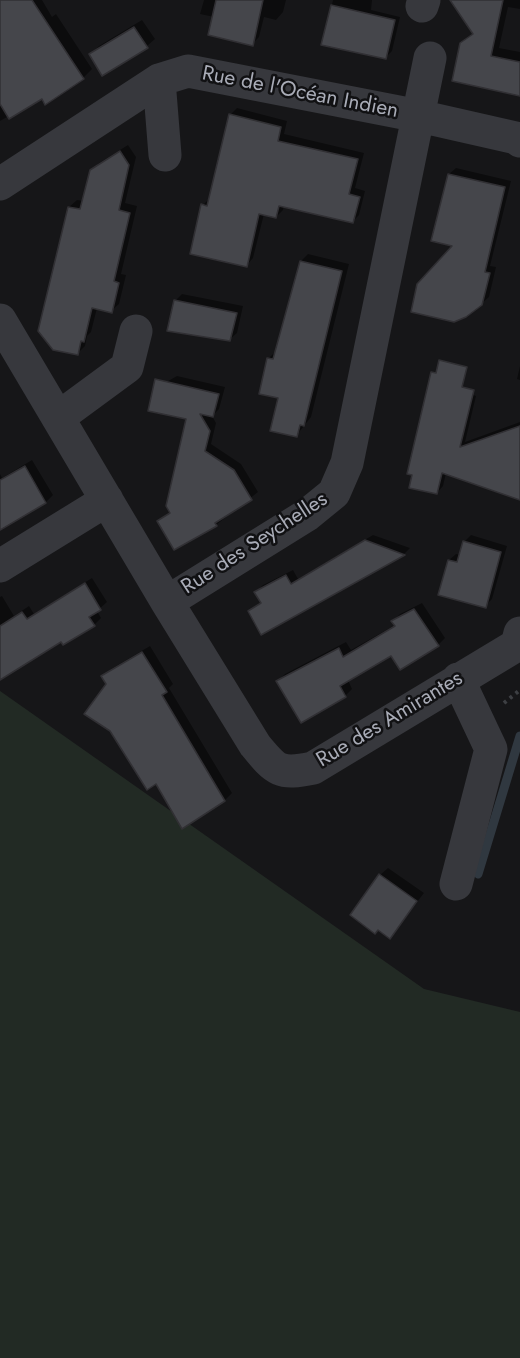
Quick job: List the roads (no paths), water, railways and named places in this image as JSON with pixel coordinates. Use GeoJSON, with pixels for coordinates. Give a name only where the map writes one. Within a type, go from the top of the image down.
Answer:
{"type":"FeatureCollection","features":[{"type":"Feature","properties":{"kind":"street","name":"Rue des Seychelles"},"geometry":{"type":"LineString","coordinates":[[0,320],[167,602],[307,515],[334,493],[347,463],[430,58]]}},
{"type":"Feature","properties":{"kind":"street","name":"Rue de l'Océan Indien"},"geometry":{"type":"LineString","coordinates":[[0,184],[159,80],[188,71],[419,116],[516,138],[520,141]]}},
{"type":"Feature","properties":{"kind":"street"},"geometry":{"type":"LineString","coordinates":[[159,80],[165,155]]}},
{"type":"Feature","properties":{"kind":"street"},"geometry":{"type":"LineString","coordinates":[[59,417],[127,367],[136,331]]}},
{"type":"Feature","properties":{"kind":"street"},"geometry":{"type":"LineString","coordinates":[[0,566],[107,500]]}},
{"type":"Feature","properties":{"kind":"street","name":"Rue des Amirantes"},"geometry":{"type":"LineString","coordinates":[[167,602],[255,745],[270,764],[290,773],[313,768],[519,639]]}},
{"type":"Feature","properties":{"kind":"street"},"geometry":{"type":"LineString","coordinates":[[456,884],[491,749],[458,679]]}},
{"type":"Feature","properties":{"kind":"waterway"},"geometry":{"type":"LineString","coordinates":[[478,874],[520,736]]}}]}
